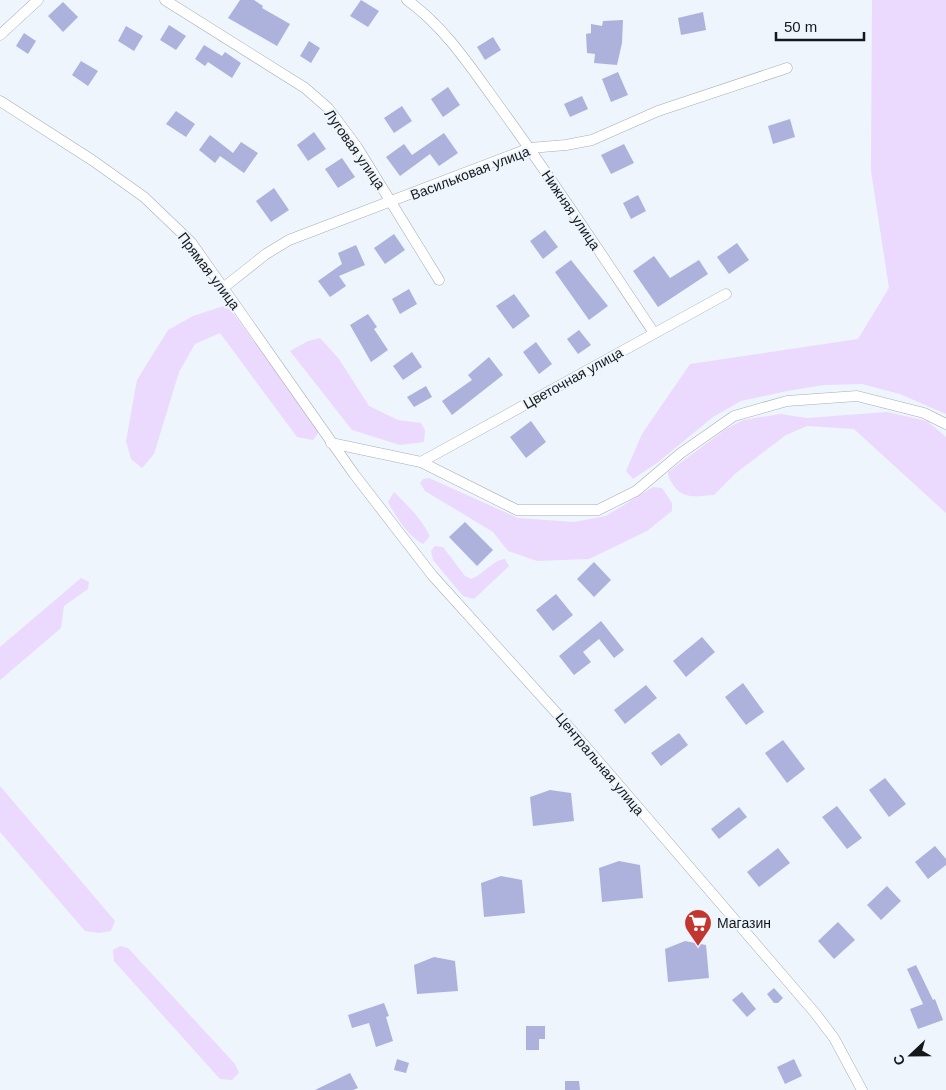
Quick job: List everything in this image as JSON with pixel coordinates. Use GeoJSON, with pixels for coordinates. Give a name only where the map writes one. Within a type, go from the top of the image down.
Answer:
{"type":"FeatureCollection","features":[{"type":"Feature","properties":{"kind":"street"},"geometry":{"type":"LineString","coordinates":[[0,35],[38,0]]}},
{"type":"Feature","properties":{"kind":"street","name":"Луговая улица"},"geometry":{"type":"LineString","coordinates":[[165,0],[305,88],[328,108],[358,147],[439,280]]}},
{"type":"Feature","properties":{"kind":"street","name":"Нижняя улица"},"geometry":{"type":"LineString","coordinates":[[407,0],[427,14],[453,43],[530,148],[654,333]]}},
{"type":"Feature","properties":{"kind":"street","name":"Васильковая улица"},"geometry":{"type":"LineString","coordinates":[[223,288],[266,254],[289,240],[530,148],[566,145],[592,140],[658,111],[787,68]]}},
{"type":"Feature","properties":{"kind":"street","name":"Прямая улица"},"geometry":{"type":"LineString","coordinates":[[0,101],[92,160],[144,197],[191,242],[331,443]]}},
{"type":"Feature","properties":{"kind":"street","name":"Цветочная улица"},"geometry":{"type":"LineString","coordinates":[[421,462],[726,294]]}},
{"type":"Feature","properties":{"kind":"street"},"geometry":{"type":"LineString","coordinates":[[331,443],[421,462],[517,510],[598,510],[636,491],[681,453],[734,416],[787,401],[857,396],[924,413],[943,423]]}},
{"type":"Feature","properties":{"kind":"street","name":"Центральная улица"},"geometry":{"type":"LineString","coordinates":[[331,443],[432,575],[568,726],[815,1013],[834,1038],[862,1090]]}},
{"type":"Feature","properties":{"kind":"shaded area"},"geometry":{"type":"Polygon","coordinates":[[[872,0],[946,0],[946,414],[900,394],[862,384],[824,385],[787,391],[741,401],[713,417],[657,463],[633,479],[626,471],[642,434],[690,364],[858,339],[889,288],[871,171],[872,0]]]}},
{"type":"Feature","properties":{"kind":"shaded area"},"geometry":{"type":"Polygon","coordinates":[[[227,305],[320,431],[313,440],[297,437],[220,333],[195,344],[179,372],[154,454],[142,468],[131,459],[126,441],[137,380],[168,330],[193,316],[227,305]]]}},
{"type":"Feature","properties":{"kind":"shaded area"},"geometry":{"type":"Polygon","coordinates":[[[320,338],[339,359],[369,406],[398,420],[421,423],[425,430],[424,442],[400,445],[352,430],[290,351],[308,341],[320,338]]]}},
{"type":"Feature","properties":{"kind":"shaded area"},"geometry":{"type":"Polygon","coordinates":[[[887,412],[927,421],[946,437],[946,513],[854,429],[807,426],[786,435],[736,473],[714,495],[692,496],[682,493],[674,486],[669,476],[668,472],[726,429],[743,420],[780,414],[807,418],[887,412]]]}},
{"type":"Feature","properties":{"kind":"shaded area"},"geometry":{"type":"Polygon","coordinates":[[[429,478],[518,518],[574,522],[606,516],[653,487],[662,488],[672,503],[672,511],[647,531],[589,559],[537,561],[508,551],[493,532],[425,491],[420,483],[423,479],[429,478]]]}},
{"type":"Feature","properties":{"kind":"shaded area"},"geometry":{"type":"Polygon","coordinates":[[[394,492],[414,512],[430,536],[423,544],[407,531],[391,508],[388,502],[394,492]]]}},
{"type":"Feature","properties":{"kind":"shaded area"},"geometry":{"type":"Polygon","coordinates":[[[435,546],[443,547],[465,576],[471,579],[501,560],[505,559],[509,566],[474,599],[463,596],[433,560],[431,551],[435,546]]]}},
{"type":"Feature","properties":{"kind":"shaded area"},"geometry":{"type":"Polygon","coordinates":[[[81,578],[89,582],[88,589],[64,606],[61,628],[0,680],[0,647],[81,578]]]}},
{"type":"Feature","properties":{"kind":"shaded area"},"geometry":{"type":"Polygon","coordinates":[[[0,786],[115,921],[111,931],[99,933],[85,931],[0,832],[0,786]]]}},
{"type":"Feature","properties":{"kind":"shaded area"},"geometry":{"type":"Polygon","coordinates":[[[120,946],[128,948],[235,1064],[239,1073],[232,1080],[220,1079],[114,961],[113,950],[120,946]]]}},
{"type":"Feature","properties":{"kind":"building"},"geometry":{"type":"Polygon","coordinates":[[[240,0],[254,0],[263,6],[262,8],[290,24],[277,46],[228,18],[240,0]]]}},
{"type":"Feature","properties":{"kind":"building"},"geometry":{"type":"Polygon","coordinates":[[[361,0],[379,11],[368,27],[350,16],[361,0]]]}},
{"type":"Feature","properties":{"kind":"building"},"geometry":{"type":"Polygon","coordinates":[[[63,2],[78,17],[63,32],[48,16],[63,2]]]}},
{"type":"Feature","properties":{"kind":"building"},"geometry":{"type":"Polygon","coordinates":[[[703,12],[706,30],[681,35],[678,18],[703,12]]]}},
{"type":"Feature","properties":{"kind":"building"},"geometry":{"type":"Polygon","coordinates":[[[623,20],[622,43],[617,65],[594,63],[595,54],[587,53],[586,34],[591,33],[591,24],[602,26],[603,21],[623,20]]]}},
{"type":"Feature","properties":{"kind":"building"},"geometry":{"type":"Polygon","coordinates":[[[169,25],[186,36],[176,50],[160,40],[169,25]]]}},
{"type":"Feature","properties":{"kind":"building"},"geometry":{"type":"Polygon","coordinates":[[[126,26],[143,36],[134,51],[118,41],[126,26]]]}},
{"type":"Feature","properties":{"kind":"building"},"geometry":{"type":"Polygon","coordinates":[[[24,33],[36,41],[28,54],[16,46],[24,33]]]}},
{"type":"Feature","properties":{"kind":"building"},"geometry":{"type":"Polygon","coordinates":[[[493,37],[501,50],[485,60],[477,47],[493,37]]]}},
{"type":"Feature","properties":{"kind":"building"},"geometry":{"type":"Polygon","coordinates":[[[309,41],[320,48],[311,63],[300,56],[309,41]]]}},
{"type":"Feature","properties":{"kind":"building"},"geometry":{"type":"Polygon","coordinates":[[[204,45],[222,56],[225,52],[241,63],[232,78],[208,62],[205,66],[195,59],[204,45]]]}},
{"type":"Feature","properties":{"kind":"building"},"geometry":{"type":"Polygon","coordinates":[[[81,61],[98,71],[88,86],[72,75],[81,61]]]}},
{"type":"Feature","properties":{"kind":"building"},"geometry":{"type":"Polygon","coordinates":[[[618,72],[628,95],[611,102],[602,79],[618,72]]]}},
{"type":"Feature","properties":{"kind":"building"},"geometry":{"type":"Polygon","coordinates":[[[448,87],[460,105],[443,117],[431,99],[448,87]]]}},
{"type":"Feature","properties":{"kind":"building"},"geometry":{"type":"Polygon","coordinates":[[[582,96],[588,109],[570,117],[564,104],[582,96]]]}},
{"type":"Feature","properties":{"kind":"building"},"geometry":{"type":"Polygon","coordinates":[[[402,106],[412,121],[394,133],[384,118],[402,106]]]}},
{"type":"Feature","properties":{"kind":"building"},"geometry":{"type":"Polygon","coordinates":[[[176,111],[195,124],[186,137],[166,124],[176,111]]]}},
{"type":"Feature","properties":{"kind":"building"},"geometry":{"type":"Polygon","coordinates":[[[790,119],[795,137],[773,144],[768,126],[790,119]]]}},
{"type":"Feature","properties":{"kind":"building"},"geometry":{"type":"Polygon","coordinates":[[[314,132],[326,149],[308,161],[297,145],[314,132]]]}},
{"type":"Feature","properties":{"kind":"building"},"geometry":{"type":"Polygon","coordinates":[[[444,133],[458,153],[439,166],[430,154],[400,176],[386,157],[404,144],[412,155],[444,133]]]}},
{"type":"Feature","properties":{"kind":"building"},"geometry":{"type":"Polygon","coordinates":[[[210,135],[233,153],[241,142],[258,153],[244,173],[220,156],[215,163],[199,150],[210,135]]]}},
{"type":"Feature","properties":{"kind":"building"},"geometry":{"type":"Polygon","coordinates":[[[624,144],[634,163],[611,174],[601,155],[624,144]]]}},
{"type":"Feature","properties":{"kind":"building"},"geometry":{"type":"Polygon","coordinates":[[[342,158],[355,177],[338,188],[325,169],[342,158]]]}},
{"type":"Feature","properties":{"kind":"building"},"geometry":{"type":"Polygon","coordinates":[[[274,188],[289,210],[271,222],[256,201],[274,188]]]}},
{"type":"Feature","properties":{"kind":"building"},"geometry":{"type":"Polygon","coordinates":[[[638,195],[646,211],[631,219],[623,203],[638,195]]]}},
{"type":"Feature","properties":{"kind":"building"},"geometry":{"type":"Polygon","coordinates":[[[545,230],[558,247],[543,259],[530,241],[545,230]]]}},
{"type":"Feature","properties":{"kind":"building"},"geometry":{"type":"Polygon","coordinates":[[[394,234],[405,250],[385,264],[374,248],[394,234]]]}},
{"type":"Feature","properties":{"kind":"building"},"geometry":{"type":"Polygon","coordinates":[[[737,243],[749,260],[729,274],[717,257],[737,243]]]}},
{"type":"Feature","properties":{"kind":"building"},"geometry":{"type":"Polygon","coordinates":[[[356,245],[365,265],[339,276],[346,286],[330,297],[318,281],[342,264],[338,253],[356,245]]]}},
{"type":"Feature","properties":{"kind":"building"},"geometry":{"type":"Polygon","coordinates":[[[654,256],[670,278],[699,260],[708,274],[658,307],[633,271],[654,256]]]}},
{"type":"Feature","properties":{"kind":"building"},"geometry":{"type":"Polygon","coordinates":[[[571,260],[608,306],[589,320],[555,272],[571,260]]]}},
{"type":"Feature","properties":{"kind":"building"},"geometry":{"type":"Polygon","coordinates":[[[409,289],[417,304],[400,314],[392,299],[409,289]]]}},
{"type":"Feature","properties":{"kind":"building"},"geometry":{"type":"Polygon","coordinates":[[[514,294],[530,316],[513,329],[496,306],[514,294]]]}},
{"type":"Feature","properties":{"kind":"building"},"geometry":{"type":"Polygon","coordinates":[[[368,314],[377,327],[374,329],[388,350],[371,362],[350,325],[368,314]]]}},
{"type":"Feature","properties":{"kind":"building"},"geometry":{"type":"Polygon","coordinates":[[[579,330],[591,345],[578,354],[567,339],[579,330]]]}},
{"type":"Feature","properties":{"kind":"building"},"geometry":{"type":"Polygon","coordinates":[[[536,342],[552,364],[539,374],[523,352],[536,342]]]}},
{"type":"Feature","properties":{"kind":"building"},"geometry":{"type":"Polygon","coordinates":[[[412,352],[422,367],[403,380],[393,366],[412,352]]]}},
{"type":"Feature","properties":{"kind":"building"},"geometry":{"type":"Polygon","coordinates":[[[489,357],[503,375],[452,415],[442,401],[472,380],[468,375],[489,357]]]}},
{"type":"Feature","properties":{"kind":"building"},"geometry":{"type":"Polygon","coordinates":[[[426,386],[432,397],[414,407],[407,397],[426,386]]]}},
{"type":"Feature","properties":{"kind":"building"},"geometry":{"type":"Polygon","coordinates":[[[531,421],[546,442],[526,458],[510,437],[531,421]]]}},
{"type":"Feature","properties":{"kind":"building"},"geometry":{"type":"Polygon","coordinates":[[[465,522],[493,550],[477,566],[449,537],[465,522]]]}},
{"type":"Feature","properties":{"kind":"building"},"geometry":{"type":"Polygon","coordinates":[[[594,562],[611,580],[594,597],[577,579],[594,562]]]}},
{"type":"Feature","properties":{"kind":"building"},"geometry":{"type":"Polygon","coordinates":[[[556,594],[573,615],[553,631],[536,610],[556,594]]]}},
{"type":"Feature","properties":{"kind":"building"},"geometry":{"type":"Polygon","coordinates":[[[601,621],[624,650],[614,658],[599,639],[583,652],[591,662],[574,675],[559,656],[601,621]]]}},
{"type":"Feature","properties":{"kind":"building"},"geometry":{"type":"Polygon","coordinates":[[[702,637],[715,652],[686,677],[673,661],[702,637]]]}},
{"type":"Feature","properties":{"kind":"building"},"geometry":{"type":"Polygon","coordinates":[[[743,683],[764,712],[746,725],[725,697],[743,683]]]}},
{"type":"Feature","properties":{"kind":"building"},"geometry":{"type":"Polygon","coordinates":[[[646,685],[657,698],[625,724],[614,710],[646,685]]]}},
{"type":"Feature","properties":{"kind":"building"},"geometry":{"type":"Polygon","coordinates":[[[679,733],[688,745],[661,766],[651,753],[679,733]]]}},
{"type":"Feature","properties":{"kind":"building"},"geometry":{"type":"Polygon","coordinates":[[[783,740],[805,769],[787,783],[765,753],[783,740]]]}},
{"type":"Feature","properties":{"kind":"building"},"geometry":{"type":"Polygon","coordinates":[[[885,778],[906,804],[889,817],[869,790],[885,778]]]}},
{"type":"Feature","properties":{"kind":"building"},"geometry":{"type":"Polygon","coordinates":[[[550,790],[571,793],[574,821],[533,826],[530,797],[550,790]]]}},
{"type":"Feature","properties":{"kind":"building"},"geometry":{"type":"Polygon","coordinates":[[[837,806],[862,838],[847,849],[822,817],[837,806]]]}},
{"type":"Feature","properties":{"kind":"building"},"geometry":{"type":"Polygon","coordinates":[[[739,807],[747,817],[719,839],[711,829],[739,807]]]}},
{"type":"Feature","properties":{"kind":"building"},"geometry":{"type":"Polygon","coordinates":[[[935,846],[946,859],[946,865],[928,879],[915,862],[935,846]]]}},
{"type":"Feature","properties":{"kind":"building"},"geometry":{"type":"Polygon","coordinates":[[[778,848],[790,863],[759,887],[747,872],[778,848]]]}},
{"type":"Feature","properties":{"kind":"building"},"geometry":{"type":"Polygon","coordinates":[[[619,861],[640,865],[643,898],[602,902],[599,868],[619,861]]]}},
{"type":"Feature","properties":{"kind":"building"},"geometry":{"type":"Polygon","coordinates":[[[501,876],[522,880],[525,913],[484,917],[481,883],[501,876]]]}},
{"type":"Feature","properties":{"kind":"building"},"geometry":{"type":"Polygon","coordinates":[[[887,886],[901,901],[881,920],[867,905],[887,886]]]}},
{"type":"Feature","properties":{"kind":"building"},"geometry":{"type":"Polygon","coordinates":[[[838,922],[855,940],[834,959],[818,941],[838,922]]]}},
{"type":"Feature","properties":{"kind":"building"},"geometry":{"type":"Polygon","coordinates":[[[685,941],[706,945],[709,978],[668,982],[665,949],[685,941]]]}},
{"type":"Feature","properties":{"kind":"building"},"geometry":{"type":"Polygon","coordinates":[[[434,957],[455,961],[458,991],[417,994],[414,965],[434,957]]]}},
{"type":"Feature","properties":{"kind":"building"},"geometry":{"type":"Polygon","coordinates":[[[916,965],[933,1000],[935,999],[943,1020],[918,1029],[910,1009],[923,1004],[907,969],[916,965]]]}},
{"type":"Feature","properties":{"kind":"building"},"geometry":{"type":"Polygon","coordinates":[[[774,988],[783,998],[778,1003],[774,1003],[767,994],[774,988]]]}},
{"type":"Feature","properties":{"kind":"building"},"geometry":{"type":"Polygon","coordinates":[[[742,992],[756,1009],[747,1017],[732,1000],[742,992]]]}},
{"type":"Feature","properties":{"kind":"building"},"geometry":{"type":"Polygon","coordinates":[[[384,1003],[389,1016],[386,1017],[393,1041],[376,1047],[369,1023],[352,1028],[348,1015],[384,1003]]]}},
{"type":"Feature","properties":{"kind":"building"},"geometry":{"type":"Polygon","coordinates":[[[526,1026],[545,1026],[545,1039],[539,1039],[539,1050],[526,1050],[526,1026]]]}},
{"type":"Feature","properties":{"kind":"building"},"geometry":{"type":"Polygon","coordinates":[[[397,1059],[409,1063],[406,1073],[394,1070],[397,1059]]]}},
{"type":"Feature","properties":{"kind":"building"},"geometry":{"type":"Polygon","coordinates":[[[794,1059],[802,1076],[785,1084],[777,1067],[794,1059]]]}},
{"type":"Feature","properties":{"kind":"building"},"geometry":{"type":"Polygon","coordinates":[[[350,1073],[358,1088],[353,1090],[315,1090],[350,1073]]]}},
{"type":"Feature","properties":{"kind":"building"},"geometry":{"type":"Polygon","coordinates":[[[565,1081],[579,1081],[580,1090],[565,1090],[565,1081]]]}},
{"type":"Feature","properties":{"kind":"place","name":"Магазин"},"geometry":{"type":"Point","coordinates":[698,947]}}]}
